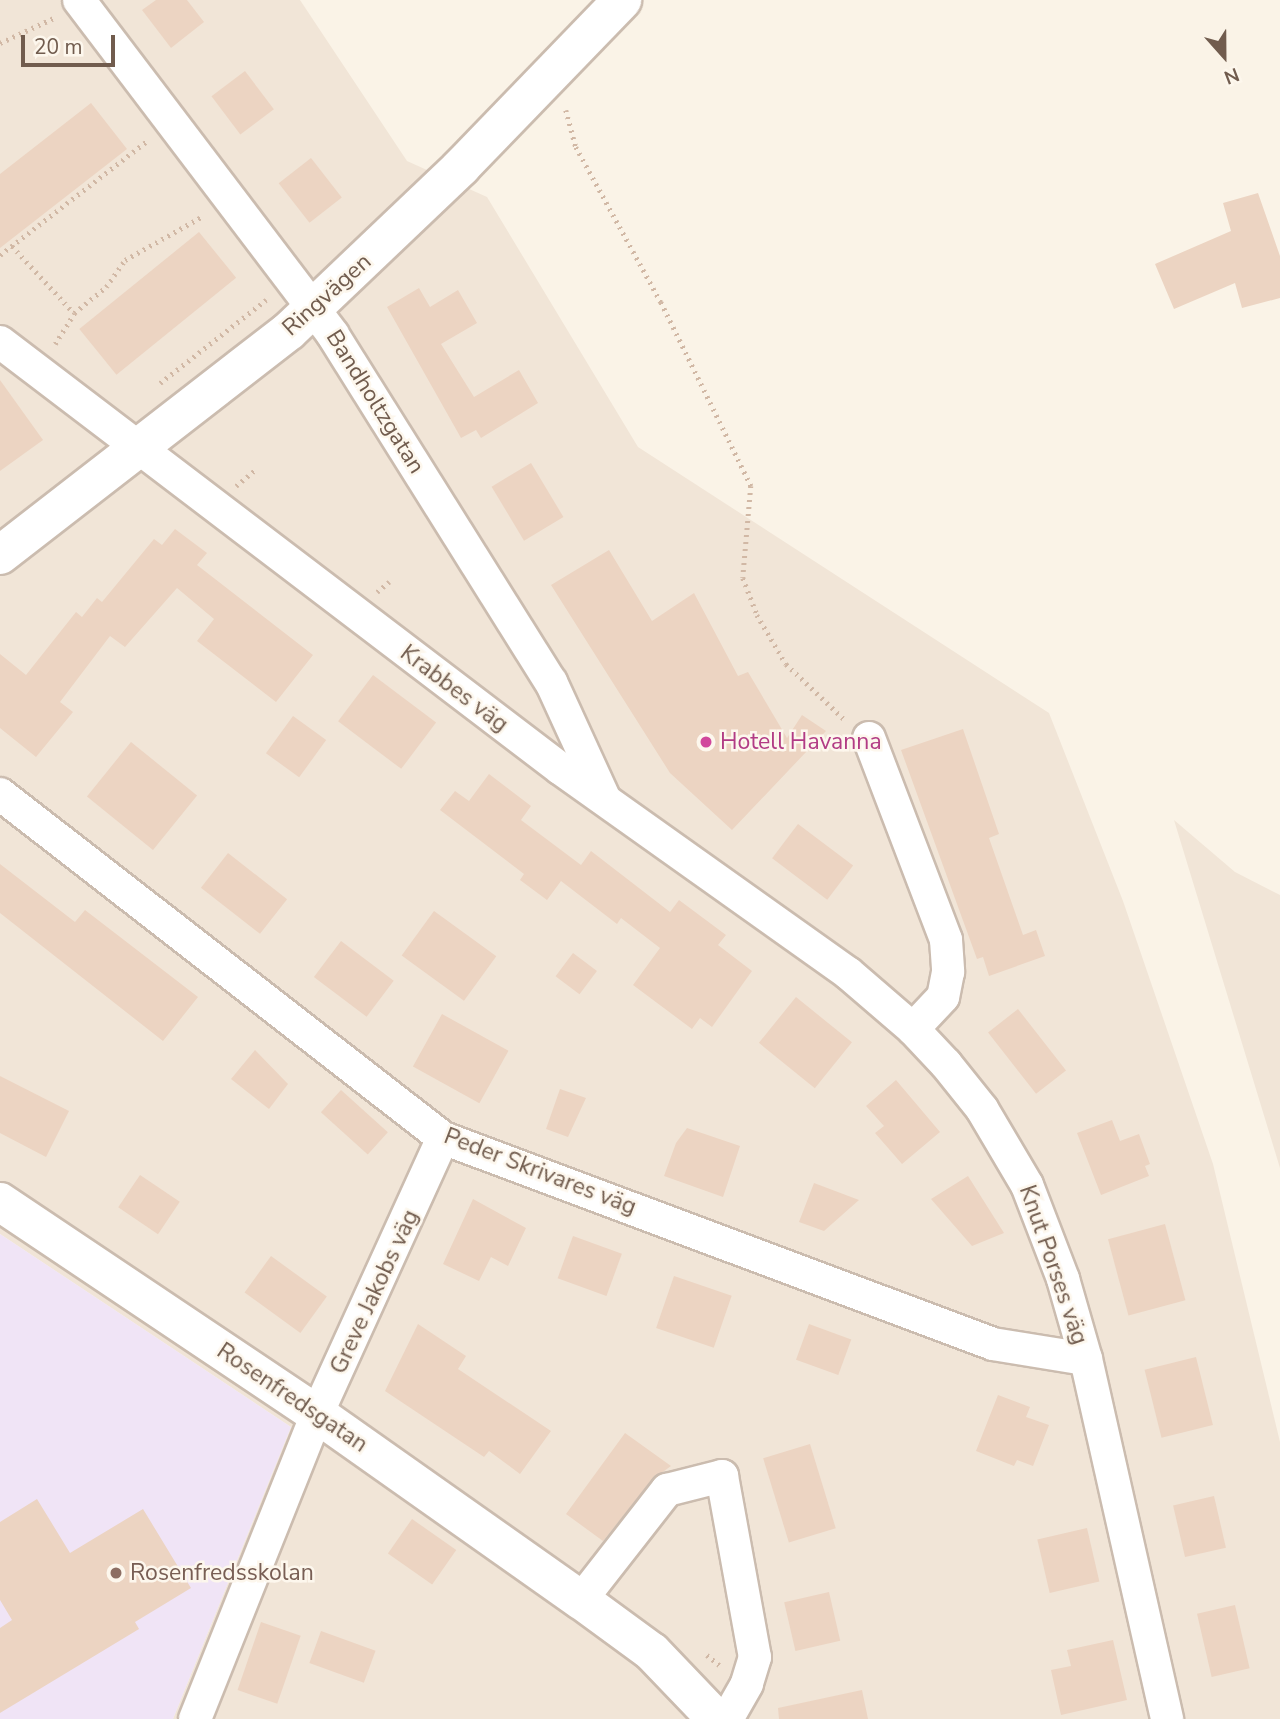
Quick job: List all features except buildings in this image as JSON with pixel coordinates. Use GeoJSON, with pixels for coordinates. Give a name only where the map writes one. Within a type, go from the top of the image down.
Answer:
{"type":"FeatureCollection","features":[{"type":"Feature","properties":{"kind":"street","name":"Ringvägen"},"geometry":{"type":"LineString","coordinates":[[0,555],[314,308],[555,70],[622,0]]}},
{"type":"Feature","properties":{"kind":"street","name":"Bandholtzgatan"},"geometry":{"type":"LineString","coordinates":[[80,2],[227,199],[314,308],[551,682],[604,798]]}},
{"type":"Feature","properties":{"kind":"street","name":"Krabbes väg"},"geometry":{"type":"LineString","coordinates":[[0,342],[135,449],[604,798],[837,965],[914,1029]]}},
{"type":"Feature","properties":{"kind":"street"},"geometry":{"type":"LineString","coordinates":[[869,738],[946,940],[948,972],[943,997],[914,1029]]}},
{"type":"Feature","properties":{"kind":"street","name":"Peder Skrivares väg"},"geometry":{"type":"LineString","coordinates":[[0,794],[443,1138],[993,1344],[1086,1359]]}},
{"type":"Feature","properties":{"kind":"street","name":"Knut Porses väg"},"geometry":{"type":"LineString","coordinates":[[914,1029],[982,1109],[1027,1185],[1063,1279],[1086,1359],[1167,1719]]}},
{"type":"Feature","properties":{"kind":"street","name":"Greve Jakobs väg"},"geometry":{"type":"LineString","coordinates":[[195,1719],[317,1415],[443,1138]]}},
{"type":"Feature","properties":{"kind":"street","name":"Rosenfredsgatan"},"geometry":{"type":"LineString","coordinates":[[0,1202],[317,1415],[581,1600],[652,1653],[716,1719]]}},
{"type":"Feature","properties":{"kind":"street"},"geometry":{"type":"LineString","coordinates":[[581,1600],[667,1490],[722,1476],[755,1657],[747,1684],[727,1719]]}},
{"type":"Feature","properties":{"kind":"path"},"geometry":{"type":"LineString","coordinates":[[0,43],[80,2]]}},
{"type":"Feature","properties":{"kind":"path"},"geometry":{"type":"LineString","coordinates":[[555,70],[576,147],[661,302],[751,486],[743,578],[757,615],[786,664],[822,702],[869,738]]}},
{"type":"Feature","properties":{"kind":"path"},"geometry":{"type":"LineString","coordinates":[[0,255],[170,123]]}},
{"type":"Feature","properties":{"kind":"path"},"geometry":{"type":"LineString","coordinates":[[38,370],[74,313],[106,287],[125,260],[194,223],[227,199]]}},
{"type":"Feature","properties":{"kind":"path"},"geometry":{"type":"LineString","coordinates":[[12,246],[74,313]]}},
{"type":"Feature","properties":{"kind":"shaded area"},"geometry":{"type":"Polygon","coordinates":[[[0,0],[300,0],[407,161],[487,197],[638,447],[1049,713],[1123,901],[1213,1164],[1280,1442],[1280,1719],[173,1719],[291,1427],[0,1234],[0,0]]]}},
{"type":"Feature","properties":{"kind":"shaded area"},"geometry":{"type":"Polygon","coordinates":[[[1174,820],[1235,872],[1280,895],[1280,1168],[1174,820]]]}},
{"type":"Feature","properties":{"kind":"shaded area","name":"Rosenfredsskolan"},"geometry":{"type":"Polygon","coordinates":[[[0,1234],[291,1427],[173,1719],[0,1719],[0,1234]]]}},
{"type":"Feature","properties":{"kind":"place","name":"Hotell Havanna"},"geometry":{"type":"Point","coordinates":[706,742]}},
{"type":"Feature","properties":{"kind":"place","name":"Rosenfredsskolan"},"geometry":{"type":"Point","coordinates":[116,1573]}}]}
